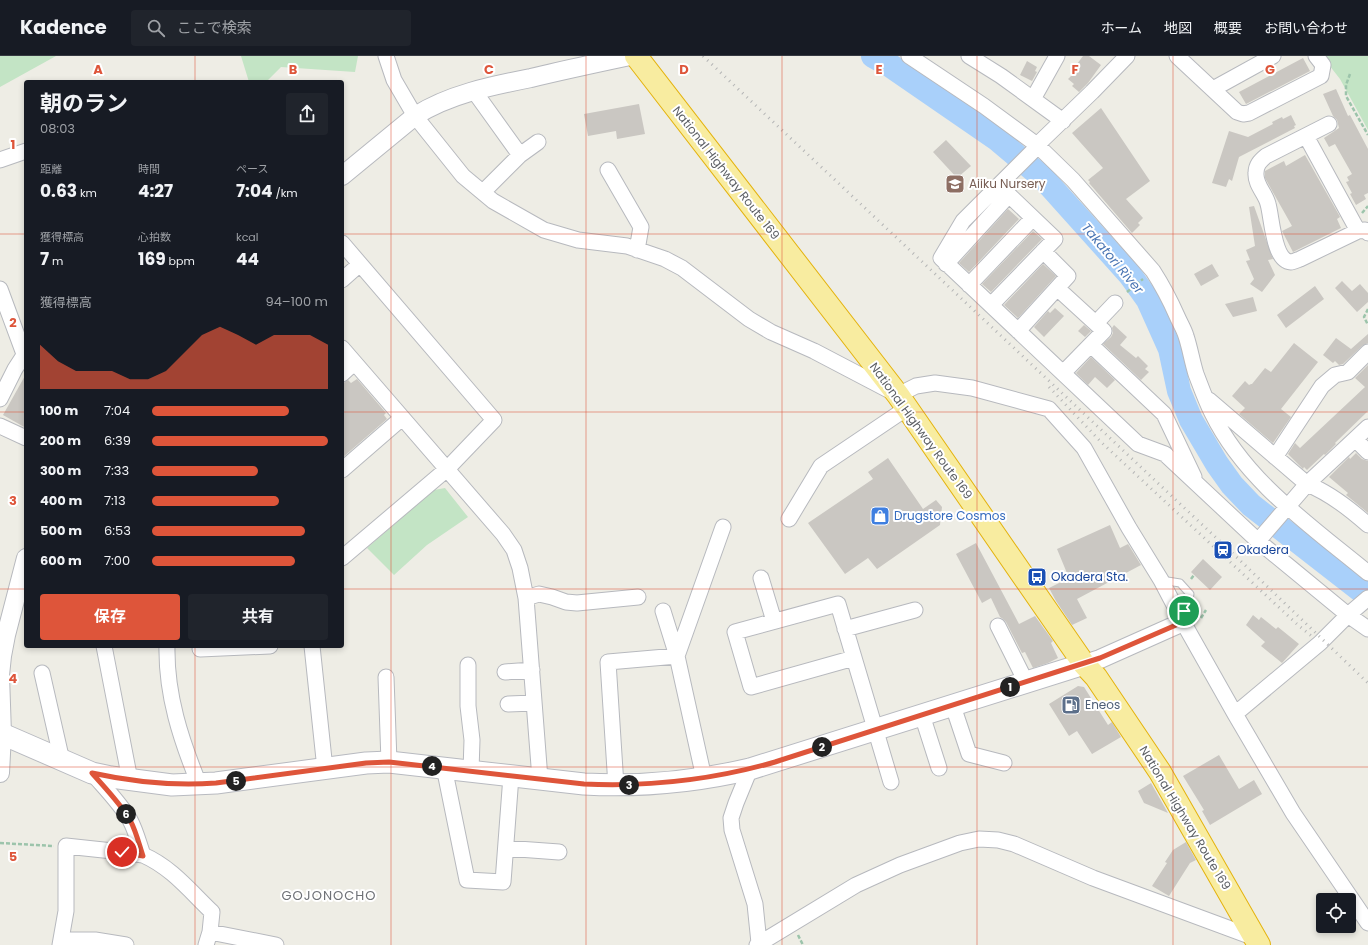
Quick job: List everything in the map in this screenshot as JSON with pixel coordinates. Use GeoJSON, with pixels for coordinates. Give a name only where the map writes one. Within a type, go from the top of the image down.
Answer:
{"type":"FeatureCollection","features":[{"type":"Feature","properties":{"kind":"highway","name":"National Highway Route 169"},"geometry":{"type":"LineString","coordinates":[[636,56],[902,401],[1084,664],[1096,677],[1160,772],[1257,941]]}},
{"type":"Feature","properties":{"kind":"main road"},"geometry":{"type":"LineString","coordinates":[[1,734],[92,773],[130,780],[172,785],[216,783],[389,762],[584,784],[616,786],[650,784],[704,778],[750,769],[1084,664]]}},
{"type":"Feature","properties":{"kind":"street"},"geometry":{"type":"LineString","coordinates":[[386,56],[394,80],[415,116],[463,176],[498,204],[544,230],[578,240],[627,246],[665,259],[682,268],[749,319],[771,332],[814,351],[902,401]]}},
{"type":"Feature","properties":{"kind":"street"},"geometry":{"type":"LineString","coordinates":[[344,174],[415,116],[447,99],[474,91],[630,56]]}},
{"type":"Feature","properties":{"kind":"street"},"geometry":{"type":"LineString","coordinates":[[909,56],[984,106],[1057,163],[1152,271],[1166,292],[1186,335],[1196,374],[1212,413],[1228,442],[1244,463],[1286,509],[1368,573]]}},
{"type":"Feature","properties":{"kind":"street"},"geometry":{"type":"LineString","coordinates":[[969,56],[1001,76],[1062,121]]}},
{"type":"Feature","properties":{"kind":"street"},"geometry":{"type":"LineString","coordinates":[[1033,99],[1057,56]]}},
{"type":"Feature","properties":{"kind":"street"},"geometry":{"type":"LineString","coordinates":[[1127,56],[963,221],[941,258],[1138,444],[1165,454],[1260,540],[1352,612],[1368,629]]}},
{"type":"Feature","properties":{"kind":"street"},"geometry":{"type":"LineString","coordinates":[[1177,56],[1237,112],[1243,114],[1249,113],[1321,76],[1323,65],[1316,56]]}},
{"type":"Feature","properties":{"kind":"street"},"geometry":{"type":"LineString","coordinates":[[1213,89],[1273,56]]}},
{"type":"Feature","properties":{"kind":"street"},"geometry":{"type":"LineString","coordinates":[[474,91],[520,155]]}},
{"type":"Feature","properties":{"kind":"street"},"geometry":{"type":"LineString","coordinates":[[1306,136],[1363,232],[1290,262],[1284,259],[1280,253],[1272,231],[1268,203],[1256,179],[1258,163],[1266,156],[1328,124]]}},
{"type":"Feature","properties":{"kind":"street"},"geometry":{"type":"LineString","coordinates":[[483,192],[520,155],[538,142]]}},
{"type":"Feature","properties":{"kind":"street"},"geometry":{"type":"LineString","coordinates":[[0,160],[24,154]]}},
{"type":"Feature","properties":{"kind":"street"},"geometry":{"type":"LineString","coordinates":[[608,170],[641,227],[637,250]]}},
{"type":"Feature","properties":{"kind":"street"},"geometry":{"type":"LineString","coordinates":[[946,264],[1009,195],[1055,239],[991,305]]}},
{"type":"Feature","properties":{"kind":"street"},"geometry":{"type":"LineString","coordinates":[[969,285],[1033,218]]}},
{"type":"Feature","properties":{"kind":"street"},"geometry":{"type":"LineString","coordinates":[[344,245],[494,420],[447,469],[344,556]]}},
{"type":"Feature","properties":{"kind":"street"},"geometry":{"type":"LineString","coordinates":[[1018,331],[1068,276],[1043,251]]}},
{"type":"Feature","properties":{"kind":"street"},"geometry":{"type":"LineString","coordinates":[[344,278],[360,264]]}},
{"type":"Feature","properties":{"kind":"street"},"geometry":{"type":"LineString","coordinates":[[1057,288],[1104,331],[1063,373]]}},
{"type":"Feature","properties":{"kind":"street"},"geometry":{"type":"LineString","coordinates":[[0,289],[24,350]]}},
{"type":"Feature","properties":{"kind":"street"},"geometry":{"type":"LineString","coordinates":[[1096,323],[1115,303]]}},
{"type":"Feature","properties":{"kind":"street"},"geometry":{"type":"LineString","coordinates":[[1091,345],[1164,414],[1198,485]]}},
{"type":"Feature","properties":{"kind":"street"},"geometry":{"type":"LineString","coordinates":[[344,350],[503,534],[514,550],[520,568],[526,598],[540,779]]}},
{"type":"Feature","properties":{"kind":"street"},"geometry":{"type":"LineString","coordinates":[[1275,457],[1322,386],[1335,375],[1348,372],[1368,352]]}},
{"type":"Feature","properties":{"kind":"street"},"geometry":{"type":"LineString","coordinates":[[0,399],[24,355]]}},
{"type":"Feature","properties":{"kind":"street"},"geometry":{"type":"LineString","coordinates":[[344,372],[354,363]]}},
{"type":"Feature","properties":{"kind":"street"},"geometry":{"type":"LineString","coordinates":[[789,519],[821,466],[902,401],[916,386],[935,383],[972,388],[1049,409],[1084,448],[1129,528],[1161,580],[1235,714],[1293,813],[1368,923]]}},
{"type":"Feature","properties":{"kind":"street"},"geometry":{"type":"LineString","coordinates":[[1205,396],[1307,484],[1319,489],[1353,512],[1368,525]]}},
{"type":"Feature","properties":{"kind":"street"},"geometry":{"type":"LineString","coordinates":[[344,468],[402,418]]}},
{"type":"Feature","properties":{"kind":"street"},"geometry":{"type":"LineString","coordinates":[[0,426],[24,437]]}},
{"type":"Feature","properties":{"kind":"street"},"geometry":{"type":"LineString","coordinates":[[1260,540],[1307,484],[1368,427]]}},
{"type":"Feature","properties":{"kind":"street"},"geometry":{"type":"LineString","coordinates":[[1356,439],[1368,452]]}},
{"type":"Feature","properties":{"kind":"street"},"geometry":{"type":"LineString","coordinates":[[677,656],[723,527]]}},
{"type":"Feature","properties":{"kind":"street"},"geometry":{"type":"LineString","coordinates":[[0,773],[0,675],[2,656],[24,566]]}},
{"type":"Feature","properties":{"kind":"street"},"geometry":{"type":"LineString","coordinates":[[760,578],[774,622]]}},
{"type":"Feature","properties":{"kind":"street"},"geometry":{"type":"LineString","coordinates":[[526,598],[539,594],[566,602],[577,603],[638,597]]}},
{"type":"Feature","properties":{"kind":"street"},"geometry":{"type":"LineString","coordinates":[[1235,714],[1320,643],[1368,598]]}},
{"type":"Feature","properties":{"kind":"street"},"geometry":{"type":"LineString","coordinates":[[854,658],[751,687],[735,632],[838,604],[891,782]]}},
{"type":"Feature","properties":{"kind":"street"},"geometry":{"type":"LineString","coordinates":[[845,629],[915,610]]}},
{"type":"Feature","properties":{"kind":"street"},"geometry":{"type":"LineString","coordinates":[[663,611],[677,656],[704,778]]}},
{"type":"Feature","properties":{"kind":"street"},"geometry":{"type":"LineString","coordinates":[[1084,664],[1182,620]]}},
{"type":"Feature","properties":{"kind":"street"},"geometry":{"type":"LineString","coordinates":[[998,626],[1026,682]]}},
{"type":"Feature","properties":{"kind":"street"},"geometry":{"type":"LineString","coordinates":[[104,648],[130,780]]}},
{"type":"Feature","properties":{"kind":"street"},"geometry":{"type":"LineString","coordinates":[[167,648],[170,690],[177,721],[182,742],[199,784]]}},
{"type":"Feature","properties":{"kind":"street"},"geometry":{"type":"LineString","coordinates":[[200,650],[235,648]]}},
{"type":"Feature","properties":{"kind":"street"},"geometry":{"type":"LineString","coordinates":[[312,648],[325,769]]}},
{"type":"Feature","properties":{"kind":"street"},"geometry":{"type":"LineString","coordinates":[[616,786],[608,662],[677,656]]}},
{"type":"Feature","properties":{"kind":"street"},"geometry":{"type":"LineString","coordinates":[[468,665],[468,706],[472,740],[471,771]]}},
{"type":"Feature","properties":{"kind":"street"},"geometry":{"type":"LineString","coordinates":[[505,672],[532,670]]}},
{"type":"Feature","properties":{"kind":"street"},"geometry":{"type":"LineString","coordinates":[[42,673],[62,761]]}},
{"type":"Feature","properties":{"kind":"street"},"geometry":{"type":"LineString","coordinates":[[386,677],[389,762]]}},
{"type":"Feature","properties":{"kind":"street"},"geometry":{"type":"LineString","coordinates":[[508,704],[534,703]]}},
{"type":"Feature","properties":{"kind":"street"},"geometry":{"type":"LineString","coordinates":[[953,706],[969,754],[1004,763]]}},
{"type":"Feature","properties":{"kind":"street"},"geometry":{"type":"LineString","coordinates":[[922,715],[939,768]]}},
{"type":"Feature","properties":{"kind":"street"},"geometry":{"type":"LineString","coordinates":[[444,767],[467,880],[503,882],[511,776]]}},
{"type":"Feature","properties":{"kind":"street"},"geometry":{"type":"LineString","coordinates":[[750,769],[731,818],[732,830],[755,904],[758,944],[856,885],[900,864],[960,843],[979,839],[998,840],[1014,844],[1093,878],[1257,941]]}},
{"type":"Feature","properties":{"kind":"street"},"geometry":{"type":"LineString","coordinates":[[92,773],[123,809],[130,820],[135,830],[143,856]]}},
{"type":"Feature","properties":{"kind":"street"},"geometry":{"type":"LineString","coordinates":[[126,945],[95,940],[61,942],[66,911],[66,846],[122,852],[143,856],[156,861],[170,872],[212,912],[208,939],[276,945]]}},
{"type":"Feature","properties":{"kind":"street"},"geometry":{"type":"LineString","coordinates":[[506,848],[559,852]]}},
{"type":"Feature","properties":{"kind":"path"},"geometry":{"type":"LineString","coordinates":[[1350,74],[1346,85],[1346,96],[1368,135]]}},
{"type":"Feature","properties":{"kind":"path"},"geometry":{"type":"LineString","coordinates":[[1127,292],[1152,271]]}},
{"type":"Feature","properties":{"kind":"path"},"geometry":{"type":"LineString","coordinates":[[1368,309],[1364,317],[1368,325]]}},
{"type":"Feature","properties":{"kind":"path"},"geometry":{"type":"LineString","coordinates":[[1191,579],[1194,575]]}},
{"type":"Feature","properties":{"kind":"path"},"geometry":{"type":"LineString","coordinates":[[1201,618],[1206,610]]}},
{"type":"Feature","properties":{"kind":"path"},"geometry":{"type":"LineString","coordinates":[[0,843],[66,846]]}},
{"type":"Feature","properties":{"kind":"green space"},"geometry":{"type":"Polygon","coordinates":[[[0,56],[56,56],[0,87],[0,56]]]}},
{"type":"Feature","properties":{"kind":"green space"},"geometry":{"type":"Polygon","coordinates":[[[241,56],[358,56],[355,72],[281,67],[268,80],[248,80],[241,56]]]}},
{"type":"Feature","properties":{"kind":"green space"},"geometry":{"type":"Polygon","coordinates":[[[1322,56],[1368,56],[1368,130],[1340,79],[1322,56]]]}},
{"type":"Feature","properties":{"kind":"green space"},"geometry":{"type":"Polygon","coordinates":[[[445,488],[468,517],[427,545],[394,575],[367,548],[434,490],[445,488]]]}},
{"type":"Feature","properties":{"kind":"building"},"geometry":{"type":"Polygon","coordinates":[[[1083,56],[1089,56],[1101,65],[1088,83],[1079,92],[1072,86],[1074,84],[1068,79],[1073,74],[1071,72],[1083,56]]]}},
{"type":"Feature","properties":{"kind":"building"},"geometry":{"type":"Polygon","coordinates":[[[1303,58],[1310,71],[1246,104],[1239,92],[1303,58]]]}},
{"type":"Feature","properties":{"kind":"building"},"geometry":{"type":"Polygon","coordinates":[[[1027,61],[1037,67],[1035,71],[1037,72],[1032,81],[1020,75],[1027,61]]]}},
{"type":"Feature","properties":{"kind":"building"},"geometry":{"type":"Polygon","coordinates":[[[1336,89],[1348,116],[1350,115],[1368,149],[1368,193],[1364,195],[1366,199],[1356,205],[1346,182],[1349,181],[1347,177],[1352,174],[1335,144],[1329,147],[1324,138],[1339,128],[1337,120],[1333,116],[1323,94],[1336,89]]]}},
{"type":"Feature","properties":{"kind":"building"},"geometry":{"type":"Polygon","coordinates":[[[639,104],[645,134],[617,139],[616,131],[588,136],[584,114],[639,104]]]}},
{"type":"Feature","properties":{"kind":"building"},"geometry":{"type":"Polygon","coordinates":[[[1101,108],[1150,181],[1126,199],[1143,218],[1138,223],[1140,225],[1132,233],[1089,183],[1090,182],[1088,180],[1103,168],[1072,133],[1101,108]]]}},
{"type":"Feature","properties":{"kind":"building"},"geometry":{"type":"Polygon","coordinates":[[[1291,115],[1296,125],[1294,126],[1295,128],[1239,157],[1232,181],[1229,179],[1226,187],[1212,183],[1229,131],[1248,137],[1273,124],[1272,122],[1282,117],[1283,119],[1291,115]]]}},
{"type":"Feature","properties":{"kind":"building"},"geometry":{"type":"Polygon","coordinates":[[[946,140],[971,166],[957,178],[933,152],[946,140]]]}},
{"type":"Feature","properties":{"kind":"building"},"geometry":{"type":"Polygon","coordinates":[[[1305,155],[1340,217],[1337,219],[1341,228],[1293,252],[1282,231],[1292,226],[1265,178],[1265,171],[1284,161],[1286,166],[1305,155]]]}},
{"type":"Feature","properties":{"kind":"building"},"geometry":{"type":"Polygon","coordinates":[[[1254,206],[1273,259],[1268,260],[1275,275],[1262,292],[1250,284],[1254,279],[1246,261],[1250,260],[1246,250],[1255,246],[1249,207],[1254,206]]]}},
{"type":"Feature","properties":{"kind":"building"},"geometry":{"type":"Polygon","coordinates":[[[1008,209],[1019,219],[969,272],[959,263],[1008,209]]]}},
{"type":"Feature","properties":{"kind":"building"},"geometry":{"type":"Polygon","coordinates":[[[1033,231],[1042,239],[991,292],[982,284],[1033,231]]]}},
{"type":"Feature","properties":{"kind":"building"},"geometry":{"type":"Polygon","coordinates":[[[1043,264],[1056,276],[1018,318],[1004,305],[1043,264]]]}},
{"type":"Feature","properties":{"kind":"building"},"geometry":{"type":"Polygon","coordinates":[[[1212,264],[1219,276],[1201,286],[1194,274],[1212,264]]]}},
{"type":"Feature","properties":{"kind":"building"},"geometry":{"type":"Polygon","coordinates":[[[1342,281],[1352,291],[1360,284],[1368,293],[1368,302],[1357,312],[1335,288],[1342,281]]]}},
{"type":"Feature","properties":{"kind":"building"},"geometry":{"type":"Polygon","coordinates":[[[1315,286],[1324,299],[1286,328],[1277,315],[1315,286]]]}},
{"type":"Feature","properties":{"kind":"building"},"geometry":{"type":"Polygon","coordinates":[[[1253,297],[1257,311],[1233,317],[1225,304],[1253,297]]]}},
{"type":"Feature","properties":{"kind":"building"},"geometry":{"type":"Polygon","coordinates":[[[1055,308],[1064,316],[1044,337],[1034,327],[1048,311],[1050,313],[1055,308]]]}},
{"type":"Feature","properties":{"kind":"building"},"geometry":{"type":"Polygon","coordinates":[[[1084,325],[1091,331],[1085,337],[1078,331],[1084,325]]]}},
{"type":"Feature","properties":{"kind":"building"},"geometry":{"type":"Polygon","coordinates":[[[1114,325],[1127,337],[1120,345],[1136,358],[1138,356],[1148,366],[1145,369],[1149,372],[1141,380],[1103,344],[1111,337],[1113,333],[1112,328],[1114,325]]]}},
{"type":"Feature","properties":{"kind":"building"},"geometry":{"type":"Polygon","coordinates":[[[1368,334],[1368,343],[1362,346],[1343,364],[1339,365],[1335,361],[1333,363],[1323,355],[1336,338],[1351,349],[1368,334]]]}},
{"type":"Feature","properties":{"kind":"building"},"geometry":{"type":"Polygon","coordinates":[[[1294,343],[1318,362],[1281,409],[1291,417],[1273,443],[1239,414],[1245,408],[1232,396],[1245,381],[1249,385],[1252,384],[1265,368],[1271,372],[1294,343]]]}},
{"type":"Feature","properties":{"kind":"building"},"geometry":{"type":"Polygon","coordinates":[[[1091,357],[1115,380],[1107,388],[1095,377],[1088,385],[1076,373],[1091,357]]]}},
{"type":"Feature","properties":{"kind":"building"},"geometry":{"type":"Polygon","coordinates":[[[1368,365],[1368,411],[1335,443],[1336,444],[1325,455],[1324,454],[1307,470],[1304,467],[1303,469],[1288,454],[1295,443],[1300,448],[1365,387],[1355,378],[1368,365]]]}},
{"type":"Feature","properties":{"kind":"building"},"geometry":{"type":"Polygon","coordinates":[[[24,378],[24,427],[3,415],[24,378]]]}},
{"type":"Feature","properties":{"kind":"building"},"geometry":{"type":"Polygon","coordinates":[[[357,379],[386,413],[384,415],[387,419],[344,456],[344,383],[348,380],[351,383],[357,379]]]}},
{"type":"Feature","properties":{"kind":"building"},"geometry":{"type":"Polygon","coordinates":[[[1356,453],[1362,459],[1368,461],[1368,513],[1346,495],[1348,493],[1329,477],[1349,457],[1350,459],[1356,453]]]}},
{"type":"Feature","properties":{"kind":"building","name":"Drugstore Cosmos"},"geometry":{"type":"Polygon","coordinates":[[[888,458],[923,509],[936,500],[942,507],[940,525],[877,569],[868,558],[845,574],[808,523],[873,479],[868,472],[888,458]]]}},
{"type":"Feature","properties":{"kind":"building"},"geometry":{"type":"Polygon","coordinates":[[[1110,525],[1120,548],[1128,544],[1141,565],[1077,599],[1087,618],[1072,625],[1049,588],[1069,578],[1057,549],[1110,525]]]}},
{"type":"Feature","properties":{"kind":"building"},"geometry":{"type":"Polygon","coordinates":[[[976,543],[1019,624],[1035,616],[1053,641],[1051,643],[1058,658],[1033,668],[1025,652],[1022,653],[1006,622],[1000,617],[991,598],[982,603],[956,554],[976,543]]]}},
{"type":"Feature","properties":{"kind":"building"},"geometry":{"type":"Polygon","coordinates":[[[1203,559],[1222,577],[1210,590],[1191,572],[1203,559]]]}},
{"type":"Feature","properties":{"kind":"building"},"geometry":{"type":"Polygon","coordinates":[[[1253,615],[1259,620],[1261,617],[1276,629],[1278,627],[1299,644],[1282,663],[1261,646],[1265,642],[1246,625],[1253,615]]]}},
{"type":"Feature","properties":{"kind":"building"},"geometry":{"type":"Polygon","coordinates":[[[1078,686],[1084,687],[1108,725],[1112,722],[1121,737],[1092,754],[1077,731],[1069,736],[1049,704],[1078,686]]]}},
{"type":"Feature","properties":{"kind":"building"},"geometry":{"type":"Polygon","coordinates":[[[1219,755],[1239,789],[1254,780],[1262,794],[1210,825],[1202,811],[1204,810],[1183,776],[1219,755]]]}},
{"type":"Feature","properties":{"kind":"building"},"geometry":{"type":"Polygon","coordinates":[[[1151,783],[1168,813],[1144,803],[1138,791],[1151,783]]]}},
{"type":"Feature","properties":{"kind":"building"},"geometry":{"type":"Polygon","coordinates":[[[1186,842],[1196,860],[1190,863],[1169,896],[1152,886],[1167,863],[1165,862],[1173,850],[1186,842]]]}},
{"type":"Feature","properties":{"kind":"waterway","name":"Takatori River"},"geometry":{"type":"LineString","coordinates":[[873,56],[891,66],[997,139],[1043,178],[1130,275],[1148,300],[1170,349],[1179,391],[1191,420],[1217,464],[1232,485],[1251,505],[1368,596]]}},
{"type":"Feature","properties":{"kind":"railway"},"geometry":{"type":"LineString","coordinates":[[703,56],[1226,547],[1368,683]]}},
{"type":"Feature","properties":{"kind":"railway"},"geometry":{"type":"LineString","coordinates":[[1049,387],[1101,442],[1299,626],[1314,638]]}},
{"type":"Feature","properties":{"kind":"place","name":"Aiiku Nursery"},"geometry":{"type":"Point","coordinates":[955,184]}},
{"type":"Feature","properties":{"kind":"place","name":"Drugstore Cosmos"},"geometry":{"type":"Point","coordinates":[880,516]}},
{"type":"Feature","properties":{"kind":"place","name":"Okadera"},"geometry":{"type":"Point","coordinates":[1223,550]}},
{"type":"Feature","properties":{"kind":"place","name":"Okadera Sta."},"geometry":{"type":"Point","coordinates":[1037,577]}},
{"type":"Feature","properties":{"kind":"place","name":"Eneos"},"geometry":{"type":"Point","coordinates":[1071,705]}},
{"type":"Feature","properties":{"kind":"district","name":"GOJONOCHO"},"geometry":{"type":"Point","coordinates":[329,895]}},
{"type":"Feature","properties":{"kind":"route"},"geometry":{"type":"LineString","coordinates":[[122,852],[143,856],[135,830],[130,820],[123,809],[92,773],[172,785],[199,784],[366,763],[389,762],[411,763],[584,784],[616,786],[681,782],[728,774],[775,762],[1100,658],[1183,622],[1181,617],[1184,611]]}}]}
